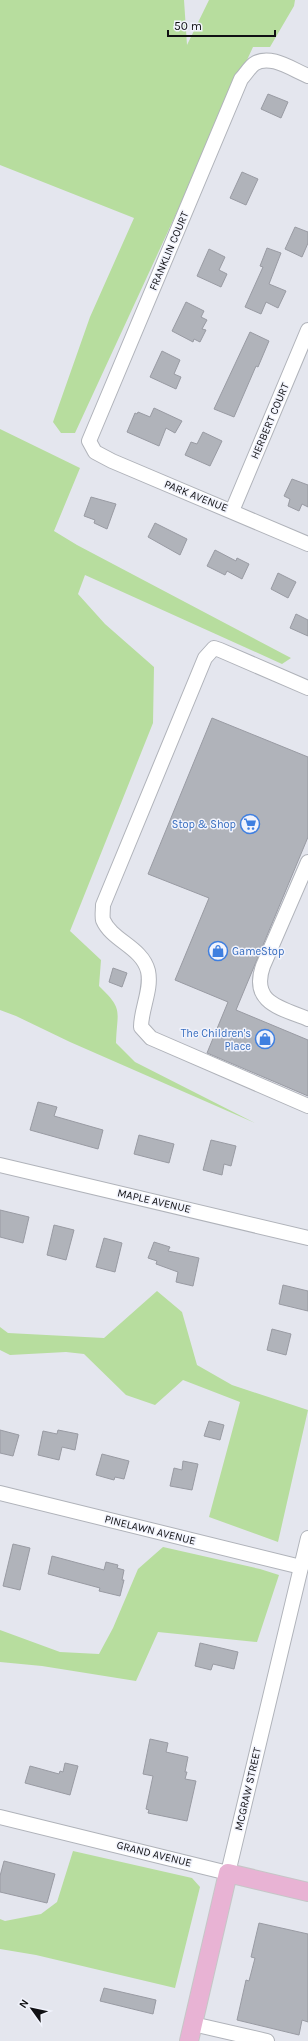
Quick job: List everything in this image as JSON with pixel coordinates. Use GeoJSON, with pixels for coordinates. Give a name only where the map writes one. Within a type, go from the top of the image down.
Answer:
{"type":"FeatureCollection","features":[{"type":"Feature","properties":{"kind":"main road","name":"GRAND AVENUE"},"geometry":{"type":"LineString","coordinates":[[228,1873],[308,1892]]}},
{"type":"Feature","properties":{"kind":"main road","name":"MCGRAW STREET"},"geometry":{"type":"LineString","coordinates":[[189,2041],[228,1873]]}},
{"type":"Feature","properties":{"kind":"street","name":"FRANKLIN COURT"},"geometry":{"type":"LineString","coordinates":[[89,441],[241,79],[254,64],[267,60],[308,76]]}},
{"type":"Feature","properties":{"kind":"street","name":"HERBERT COURT"},"geometry":{"type":"LineString","coordinates":[[232,511],[308,330]]}},
{"type":"Feature","properties":{"kind":"street","name":"PARK AVENUE"},"geometry":{"type":"LineString","coordinates":[[89,441],[95,452],[112,461],[308,544]]}},
{"type":"Feature","properties":{"kind":"street"},"geometry":{"type":"LineString","coordinates":[[308,688],[214,648],[205,658],[103,905],[103,920],[110,931],[129,946],[142,960],[148,971],[147,989],[141,1013],[141,1027],[151,1038],[308,1106]]}},
{"type":"Feature","properties":{"kind":"street"},"geometry":{"type":"LineString","coordinates":[[308,862],[263,966],[259,982],[260,989],[268,1001],[308,1019]]}},
{"type":"Feature","properties":{"kind":"street","name":"MAPLE AVENUE"},"geometry":{"type":"LineString","coordinates":[[0,1165],[308,1238]]}},
{"type":"Feature","properties":{"kind":"street","name":"PINELAWN AVENUE"},"geometry":{"type":"LineString","coordinates":[[0,1493],[301,1567]]}},
{"type":"Feature","properties":{"kind":"street","name":"MCGRAW STREET"},"geometry":{"type":"LineString","coordinates":[[228,1873],[308,1538]]}},
{"type":"Feature","properties":{"kind":"street","name":"GRAND AVENUE"},"geometry":{"type":"LineString","coordinates":[[0,1817],[228,1873]]}},
{"type":"Feature","properties":{"kind":"street"},"geometry":{"type":"LineString","coordinates":[[193,2024],[267,2041]]}},
{"type":"Feature","properties":{"kind":"green space"},"geometry":{"type":"Polygon","coordinates":[[[0,0],[184,0],[187,45],[209,0],[295,0],[294,6],[270,47],[253,47],[75,433],[61,433],[53,422],[90,317],[134,218],[0,165],[0,0]]]}},
{"type":"Feature","properties":{"kind":"green space"},"geometry":{"type":"Polygon","coordinates":[[[0,429],[80,468],[54,531],[77,545],[291,658],[282,664],[85,575],[78,594],[105,624],[154,667],[153,723],[70,931],[101,960],[99,986],[112,1000],[117,1011],[116,1043],[135,1062],[255,1123],[0,1010],[0,429]]]}},
{"type":"Feature","properties":{"kind":"green space"},"geometry":{"type":"Polygon","coordinates":[[[157,1291],[182,1312],[197,1365],[232,1385],[308,1410],[278,1542],[209,1517],[240,1402],[183,1380],[155,1405],[126,1395],[84,1354],[66,1352],[10,1355],[0,1350],[0,1327],[8,1333],[104,1338],[157,1291]]]}},
{"type":"Feature","properties":{"kind":"green space"},"geometry":{"type":"Polygon","coordinates":[[[163,1547],[260,1569],[279,1575],[257,1642],[158,1632],[136,1681],[42,1666],[0,1662],[0,1630],[60,1652],[99,1654],[113,1628],[138,1569],[163,1547]]]}},
{"type":"Feature","properties":{"kind":"green space"},"geometry":{"type":"Polygon","coordinates":[[[73,1851],[192,1878],[200,1887],[175,1988],[36,1955],[0,1949],[0,1919],[5,1921],[41,1914],[57,1902],[73,1851]]]}},
{"type":"Feature","properties":{"kind":"building"},"geometry":{"type":"Polygon","coordinates":[[[268,94],[288,102],[281,118],[261,109],[268,94]]]}},
{"type":"Feature","properties":{"kind":"building"},"geometry":{"type":"Polygon","coordinates":[[[242,172],[258,179],[246,205],[230,198],[242,172]]]}},
{"type":"Feature","properties":{"kind":"building"},"geometry":{"type":"Polygon","coordinates":[[[295,227],[308,232],[308,243],[302,257],[285,249],[295,227]]]}},
{"type":"Feature","properties":{"kind":"building"},"geometry":{"type":"Polygon","coordinates":[[[267,248],[281,253],[269,284],[286,291],[278,308],[266,302],[261,314],[245,307],[263,267],[260,266],[267,248]]]}},
{"type":"Feature","properties":{"kind":"building"},"geometry":{"type":"Polygon","coordinates":[[[209,249],[225,257],[219,270],[227,274],[221,287],[197,276],[209,249]]]}},
{"type":"Feature","properties":{"kind":"building"},"geometry":{"type":"Polygon","coordinates":[[[186,302],[204,311],[201,317],[207,320],[202,329],[206,330],[200,342],[194,339],[193,342],[172,331],[186,302]]]}},
{"type":"Feature","properties":{"kind":"building"},"geometry":{"type":"Polygon","coordinates":[[[250,332],[269,341],[258,367],[256,366],[234,417],[214,409],[250,332]]]}},
{"type":"Feature","properties":{"kind":"building"},"geometry":{"type":"Polygon","coordinates":[[[162,351],[180,360],[174,374],[181,377],[176,389],[150,377],[162,351]]]}},
{"type":"Feature","properties":{"kind":"building"},"geometry":{"type":"Polygon","coordinates":[[[154,408],[182,421],[175,433],[166,428],[159,446],[127,432],[135,413],[137,414],[138,412],[150,417],[154,408]]]}},
{"type":"Feature","properties":{"kind":"building"},"geometry":{"type":"Polygon","coordinates":[[[203,432],[222,441],[210,466],[185,455],[191,442],[197,444],[203,432]]]}},
{"type":"Feature","properties":{"kind":"building"},"geometry":{"type":"Polygon","coordinates":[[[292,479],[308,485],[308,507],[302,504],[299,511],[288,506],[290,499],[284,496],[292,479]]]}},
{"type":"Feature","properties":{"kind":"building"},"geometry":{"type":"Polygon","coordinates":[[[91,497],[116,504],[107,529],[94,523],[95,520],[84,516],[91,497]]]}},
{"type":"Feature","properties":{"kind":"building"},"geometry":{"type":"Polygon","coordinates":[[[155,523],[187,539],[180,555],[148,537],[155,523]]]}},
{"type":"Feature","properties":{"kind":"building"},"geometry":{"type":"Polygon","coordinates":[[[215,550],[236,561],[237,558],[249,564],[242,579],[227,571],[225,575],[207,566],[215,550]]]}},
{"type":"Feature","properties":{"kind":"building"},"geometry":{"type":"Polygon","coordinates":[[[278,573],[296,582],[288,598],[271,589],[278,573]]]}},
{"type":"Feature","properties":{"kind":"building"},"geometry":{"type":"Polygon","coordinates":[[[296,614],[308,620],[308,636],[290,628],[296,614]]]}},
{"type":"Feature","properties":{"kind":"building"},"geometry":{"type":"Polygon","coordinates":[[[212,718],[308,757],[308,837],[236,1010],[308,1040],[308,1096],[207,1053],[228,1002],[175,980],[209,898],[148,874],[212,718]]]}},
{"type":"Feature","properties":{"kind":"building"},"geometry":{"type":"Polygon","coordinates":[[[113,968],[127,973],[122,987],[109,982],[113,968]]]}},
{"type":"Feature","properties":{"kind":"building"},"geometry":{"type":"Polygon","coordinates":[[[38,1102],[57,1107],[54,1116],[103,1130],[98,1149],[30,1130],[38,1102]]]}},
{"type":"Feature","properties":{"kind":"building"},"geometry":{"type":"Polygon","coordinates":[[[139,1135],[174,1144],[169,1163],[134,1154],[139,1135]]]}},
{"type":"Feature","properties":{"kind":"building"},"geometry":{"type":"Polygon","coordinates":[[[211,1140],[236,1146],[231,1166],[224,1164],[222,1175],[203,1170],[211,1140]]]}},
{"type":"Feature","properties":{"kind":"building"},"geometry":{"type":"Polygon","coordinates":[[[0,1210],[29,1217],[23,1243],[0,1237],[0,1210]]]}},
{"type":"Feature","properties":{"kind":"building"},"geometry":{"type":"Polygon","coordinates":[[[54,1225],[74,1230],[66,1260],[47,1255],[54,1225]]]}},
{"type":"Feature","properties":{"kind":"building"},"geometry":{"type":"Polygon","coordinates":[[[104,1238],[122,1243],[115,1272],[96,1267],[104,1238]]]}},
{"type":"Feature","properties":{"kind":"building"},"geometry":{"type":"Polygon","coordinates":[[[154,1242],[170,1247],[168,1251],[199,1258],[193,1286],[176,1282],[178,1272],[156,1264],[157,1261],[148,1258],[154,1242]]]}},
{"type":"Feature","properties":{"kind":"building"},"geometry":{"type":"Polygon","coordinates":[[[283,1285],[308,1291],[308,1311],[279,1304],[283,1285]]]}},
{"type":"Feature","properties":{"kind":"building"},"geometry":{"type":"Polygon","coordinates":[[[272,1329],[291,1334],[286,1355],[267,1350],[272,1329]]]}},
{"type":"Feature","properties":{"kind":"building"},"geometry":{"type":"Polygon","coordinates":[[[209,1421],[224,1425],[220,1440],[204,1436],[209,1421]]]}},
{"type":"Feature","properties":{"kind":"building"},"geometry":{"type":"Polygon","coordinates":[[[0,1430],[19,1435],[13,1456],[0,1453],[0,1430]]]}},
{"type":"Feature","properties":{"kind":"building"},"geometry":{"type":"Polygon","coordinates":[[[58,1430],[78,1434],[75,1450],[62,1447],[59,1460],[38,1455],[43,1431],[57,1434],[58,1430]]]}},
{"type":"Feature","properties":{"kind":"building"},"geometry":{"type":"Polygon","coordinates":[[[102,1454],[129,1461],[124,1479],[115,1477],[114,1480],[96,1475],[102,1454]]]}},
{"type":"Feature","properties":{"kind":"building"},"geometry":{"type":"Polygon","coordinates":[[[183,1461],[198,1464],[192,1490],[170,1486],[174,1468],[182,1470],[183,1461]]]}},
{"type":"Feature","properties":{"kind":"building"},"geometry":{"type":"Polygon","coordinates":[[[13,1544],[30,1548],[20,1590],[3,1586],[13,1544]]]}},
{"type":"Feature","properties":{"kind":"building"},"geometry":{"type":"Polygon","coordinates":[[[52,1556],[104,1570],[106,1562],[118,1565],[117,1568],[124,1570],[122,1580],[124,1580],[120,1596],[99,1591],[100,1588],[48,1574],[52,1556]]]}},
{"type":"Feature","properties":{"kind":"building"},"geometry":{"type":"Polygon","coordinates":[[[200,1643],[238,1652],[234,1669],[213,1664],[211,1670],[195,1666],[200,1643]]]}},
{"type":"Feature","properties":{"kind":"building"},"geometry":{"type":"Polygon","coordinates":[[[150,1739],[168,1743],[166,1752],[188,1757],[185,1779],[196,1781],[187,1821],[148,1813],[149,1810],[146,1809],[153,1776],[143,1774],[150,1739]]]}},
{"type":"Feature","properties":{"kind":"building"},"geometry":{"type":"Polygon","coordinates":[[[65,1763],[78,1766],[70,1795],[25,1783],[30,1766],[59,1774],[60,1771],[63,1772],[65,1763]]]}},
{"type":"Feature","properties":{"kind":"building"},"geometry":{"type":"Polygon","coordinates":[[[4,1861],[55,1874],[47,1903],[0,1892],[0,1876],[4,1861]]]}},
{"type":"Feature","properties":{"kind":"building"},"geometry":{"type":"Polygon","coordinates":[[[259,1923],[308,1934],[308,2022],[302,2020],[299,2035],[237,2020],[246,1980],[249,1981],[255,1958],[251,1957],[259,1923]]]}},
{"type":"Feature","properties":{"kind":"building"},"geometry":{"type":"Polygon","coordinates":[[[104,1988],[156,2000],[153,2014],[100,2001],[104,1988]]]}},
{"type":"Feature","properties":{"kind":"place","name":"Stop & Shop"},"geometry":{"type":"Point","coordinates":[250,824]}},
{"type":"Feature","properties":{"kind":"place","name":"GameStop"},"geometry":{"type":"Point","coordinates":[218,951]}},
{"type":"Feature","properties":{"kind":"place","name":"The Children's Place"},"geometry":{"type":"Point","coordinates":[265,1039]}}]}
